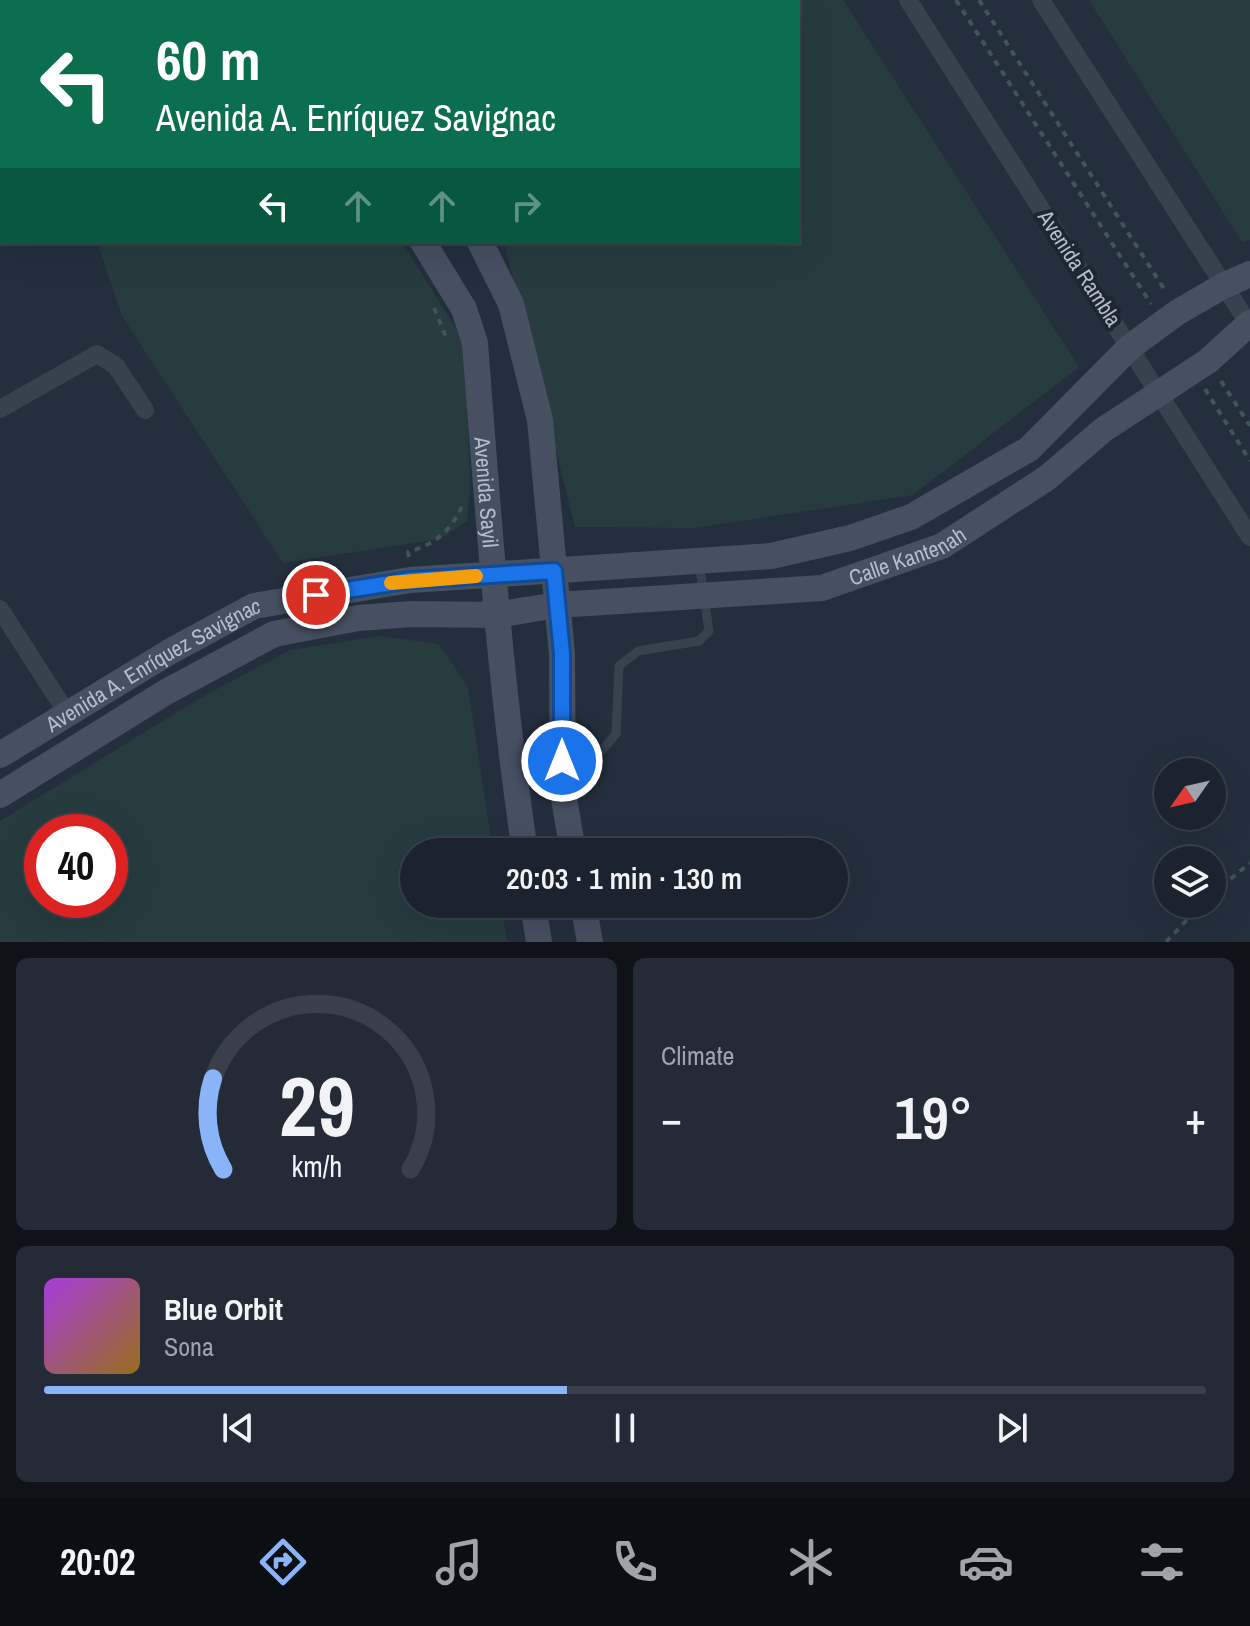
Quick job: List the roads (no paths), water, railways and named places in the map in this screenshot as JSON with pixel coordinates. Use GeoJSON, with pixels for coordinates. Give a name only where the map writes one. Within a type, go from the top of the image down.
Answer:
{"type":"FeatureCollection","features":[{"type":"Feature","properties":{"kind":"street","name":"Avenida Rambla"},"geometry":{"type":"LineString","coordinates":[[908,0],[1250,537]]}},
{"type":"Feature","properties":{"kind":"street"},"geometry":{"type":"LineString","coordinates":[[1041,0],[1250,324]]}},
{"type":"Feature","properties":{"kind":"street","name":"Avenida Sayil"},"geometry":{"type":"LineString","coordinates":[[424,244],[464,309],[475,343],[491,575],[509,747],[523,838]]}},
{"type":"Feature","properties":{"kind":"street"},"geometry":{"type":"LineString","coordinates":[[481,244],[511,304],[540,420],[562,654],[563,792],[571,838]]}},
{"type":"Feature","properties":{"kind":"street","name":"Calle Kantenah"},"geometry":{"type":"LineString","coordinates":[[554,571],[771,556],[850,538],[911,517],[1029,449],[1130,347],[1170,317],[1250,274]]}},
{"type":"Feature","properties":{"kind":"street","name":"Calle Kantenah"},"geometry":{"type":"LineString","coordinates":[[496,615],[557,605],[822,588],[942,546],[1047,478],[1103,430],[1200,366],[1250,324]]}},
{"type":"Feature","properties":{"kind":"street"},"geometry":{"type":"LineString","coordinates":[[0,409],[97,354],[116,366],[145,410]]}},
{"type":"Feature","properties":{"kind":"street"},"geometry":{"type":"LineString","coordinates":[[1029,449],[1047,478]]}},
{"type":"Feature","properties":{"kind":"street","name":"Avenida A. Enríquez Savignac"},"geometry":{"type":"LineString","coordinates":[[0,755],[254,606],[410,580],[554,571]]}},
{"type":"Feature","properties":{"kind":"street"},"geometry":{"type":"LineString","coordinates":[[0,609],[67,713]]}},
{"type":"Feature","properties":{"kind":"street","name":"Avenida A. Enríquez Savignac"},"geometry":{"type":"LineString","coordinates":[[0,795],[166,692],[274,634],[358,618],[412,614],[496,615]]}},
{"type":"Feature","properties":{"kind":"street"},"geometry":{"type":"LineString","coordinates":[[535,918],[539,942]]}},
{"type":"Feature","properties":{"kind":"street"},"geometry":{"type":"LineString","coordinates":[[586,918],[590,942]]}},
{"type":"Feature","properties":{"kind":"lane"},"geometry":{"type":"LineString","coordinates":[[562,761],[602,750],[616,734],[619,666],[638,651],[699,641],[709,631],[699,562]]}}]}
